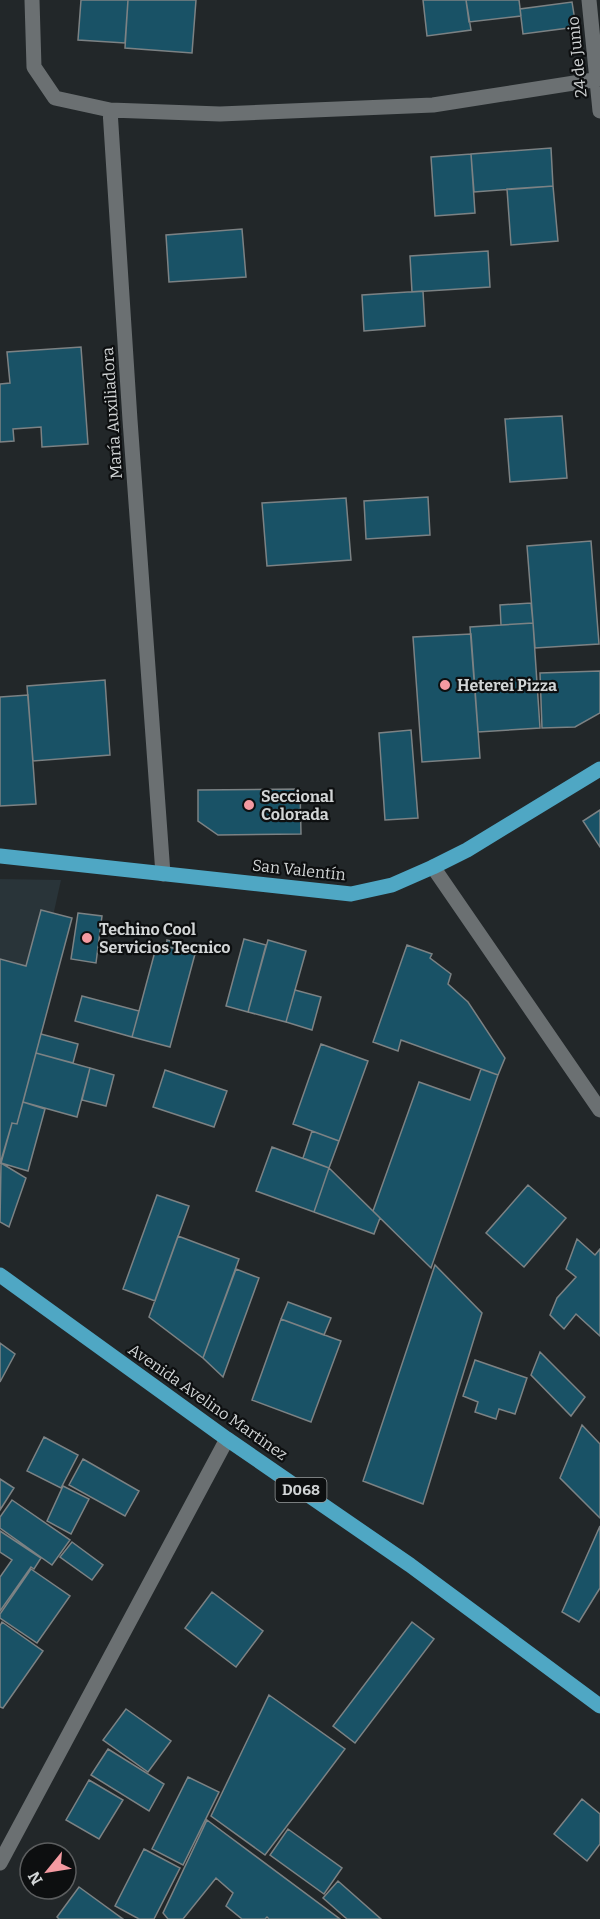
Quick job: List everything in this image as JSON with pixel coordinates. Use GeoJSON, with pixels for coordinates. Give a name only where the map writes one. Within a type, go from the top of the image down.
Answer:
{"type":"FeatureCollection","features":[{"type":"Feature","properties":{"kind":"main road","name":"San Valentín"},"geometry":{"type":"LineString","coordinates":[[0,856],[351,894],[392,885],[467,850],[600,769]]}},
{"type":"Feature","properties":{"kind":"main road","name":"Avenida Avelino Martinez"},"geometry":{"type":"LineString","coordinates":[[0,1275],[227,1438],[410,1565],[600,1706]]}},
{"type":"Feature","properties":{"kind":"street"},"geometry":{"type":"LineString","coordinates":[[32,0],[34,67],[55,98],[110,110],[220,114],[433,105],[599,79]]}},
{"type":"Feature","properties":{"kind":"street","name":"24 de Junio"},"geometry":{"type":"LineString","coordinates":[[589,0],[599,79],[600,111]]}},
{"type":"Feature","properties":{"kind":"street","name":"María Auxiliadora"},"geometry":{"type":"LineString","coordinates":[[110,110],[163,874]]}},
{"type":"Feature","properties":{"kind":"street"},"geometry":{"type":"LineString","coordinates":[[433,867],[600,1110]]}},
{"type":"Feature","properties":{"kind":"street"},"geometry":{"type":"LineString","coordinates":[[0,1863],[227,1438]]}},
{"type":"Feature","properties":{"kind":"shaded area"},"geometry":{"type":"Polygon","coordinates":[[[0,879],[61,880],[38,984],[0,1099],[0,879]]]}},
{"type":"Feature","properties":{"kind":"building"},"geometry":{"type":"Polygon","coordinates":[[[81,0],[128,0],[125,43],[78,40],[81,0]]]}},
{"type":"Feature","properties":{"kind":"building"},"geometry":{"type":"Polygon","coordinates":[[[128,0],[196,0],[192,53],[125,48],[128,0]]]}},
{"type":"Feature","properties":{"kind":"building"},"geometry":{"type":"Polygon","coordinates":[[[423,0],[466,0],[471,30],[427,36],[423,0]]]}},
{"type":"Feature","properties":{"kind":"building"},"geometry":{"type":"Polygon","coordinates":[[[466,0],[519,0],[521,16],[469,22],[466,0]]]}},
{"type":"Feature","properties":{"kind":"building"},"geometry":{"type":"Polygon","coordinates":[[[572,2],[576,27],[523,34],[520,9],[572,2]]]}},
{"type":"Feature","properties":{"kind":"building"},"geometry":{"type":"Polygon","coordinates":[[[551,148],[553,186],[474,192],[471,154],[551,148]]]}},
{"type":"Feature","properties":{"kind":"building"},"geometry":{"type":"Polygon","coordinates":[[[471,154],[475,213],[435,216],[431,157],[471,154]]]}},
{"type":"Feature","properties":{"kind":"building"},"geometry":{"type":"Polygon","coordinates":[[[553,186],[558,241],[511,245],[507,189],[553,186]]]}},
{"type":"Feature","properties":{"kind":"building"},"geometry":{"type":"Polygon","coordinates":[[[242,229],[246,277],[169,282],[166,235],[242,229]]]}},
{"type":"Feature","properties":{"kind":"building"},"geometry":{"type":"Polygon","coordinates":[[[488,251],[490,287],[412,292],[410,256],[488,251]]]}},
{"type":"Feature","properties":{"kind":"building"},"geometry":{"type":"Polygon","coordinates":[[[423,291],[425,326],[364,331],[362,295],[423,291]]]}},
{"type":"Feature","properties":{"kind":"building"},"geometry":{"type":"Polygon","coordinates":[[[81,347],[88,444],[42,447],[41,427],[13,429],[14,441],[0,442],[0,384],[10,383],[7,352],[81,347]]]}},
{"type":"Feature","properties":{"kind":"building"},"geometry":{"type":"Polygon","coordinates":[[[562,416],[567,478],[510,482],[505,419],[562,416]]]}},
{"type":"Feature","properties":{"kind":"building"},"geometry":{"type":"Polygon","coordinates":[[[428,497],[430,535],[366,539],[364,501],[428,497]]]}},
{"type":"Feature","properties":{"kind":"building"},"geometry":{"type":"Polygon","coordinates":[[[346,498],[351,560],[267,566],[262,503],[346,498]]]}},
{"type":"Feature","properties":{"kind":"building"},"geometry":{"type":"Polygon","coordinates":[[[591,541],[599,644],[535,648],[527,546],[591,541]]]}},
{"type":"Feature","properties":{"kind":"building"},"geometry":{"type":"Polygon","coordinates":[[[531,603],[533,623],[501,625],[500,605],[531,603]]]}},
{"type":"Feature","properties":{"kind":"building"},"geometry":{"type":"Polygon","coordinates":[[[533,623],[540,728],[478,732],[470,627],[533,623]]]}},
{"type":"Feature","properties":{"kind":"building","name":"Heterei Pizza"},"geometry":{"type":"Polygon","coordinates":[[[471,634],[480,758],[422,762],[413,637],[471,634]]]}},
{"type":"Feature","properties":{"kind":"building"},"geometry":{"type":"Polygon","coordinates":[[[600,671],[600,713],[575,727],[542,728],[540,673],[600,671]]]}},
{"type":"Feature","properties":{"kind":"building"},"geometry":{"type":"Polygon","coordinates":[[[105,680],[110,755],[33,761],[27,686],[105,680]]]}},
{"type":"Feature","properties":{"kind":"building"},"geometry":{"type":"Polygon","coordinates":[[[28,695],[36,804],[0,806],[0,697],[28,695]]]}},
{"type":"Feature","properties":{"kind":"building"},"geometry":{"type":"Polygon","coordinates":[[[411,730],[418,818],[385,820],[379,733],[411,730]]]}},
{"type":"Feature","properties":{"kind":"building","name":"Seccional Colorada"},"geometry":{"type":"Polygon","coordinates":[[[300,789],[301,834],[218,835],[198,821],[198,790],[300,789]]]}},
{"type":"Feature","properties":{"kind":"building"},"geometry":{"type":"Polygon","coordinates":[[[600,810],[600,847],[583,821],[600,810]]]}},
{"type":"Feature","properties":{"kind":"building"},"geometry":{"type":"Polygon","coordinates":[[[41,910],[72,918],[17,1124],[12,1123],[0,1164],[0,959],[26,966],[41,910]]]}},
{"type":"Feature","properties":{"kind":"building","name":"Techino Cool Servicios Tecnico"},"geometry":{"type":"Polygon","coordinates":[[[78,913],[102,916],[96,963],[71,959],[78,913]]]}},
{"type":"Feature","properties":{"kind":"building"},"geometry":{"type":"Polygon","coordinates":[[[244,939],[266,945],[248,1012],[226,1006],[244,939]]]}},
{"type":"Feature","properties":{"kind":"building"},"geometry":{"type":"Polygon","coordinates":[[[167,940],[189,946],[188,952],[166,946],[167,940]]]}},
{"type":"Feature","properties":{"kind":"building"},"geometry":{"type":"Polygon","coordinates":[[[268,940],[306,951],[286,1022],[248,1012],[268,940]]]}},
{"type":"Feature","properties":{"kind":"building"},"geometry":{"type":"Polygon","coordinates":[[[157,944],[195,954],[170,1047],[132,1037],[157,944]]]}},
{"type":"Feature","properties":{"kind":"building"},"geometry":{"type":"Polygon","coordinates":[[[407,945],[432,954],[430,958],[451,974],[448,984],[468,1002],[505,1058],[498,1075],[401,1040],[398,1051],[373,1042],[407,945]]]}},
{"type":"Feature","properties":{"kind":"building"},"geometry":{"type":"Polygon","coordinates":[[[295,990],[321,997],[312,1030],[286,1022],[295,990]]]}},
{"type":"Feature","properties":{"kind":"building"},"geometry":{"type":"Polygon","coordinates":[[[82,996],[139,1011],[132,1037],[75,1021],[82,996]]]}},
{"type":"Feature","properties":{"kind":"building"},"geometry":{"type":"Polygon","coordinates":[[[41,1034],[78,1044],[73,1063],[36,1053],[41,1034]]]}},
{"type":"Feature","properties":{"kind":"building"},"geometry":{"type":"Polygon","coordinates":[[[321,1044],[368,1061],[339,1141],[293,1124],[321,1044]]]}},
{"type":"Feature","properties":{"kind":"building"},"geometry":{"type":"Polygon","coordinates":[[[36,1053],[90,1068],[77,1117],[23,1102],[36,1053]]]}},
{"type":"Feature","properties":{"kind":"building"},"geometry":{"type":"Polygon","coordinates":[[[90,1068],[114,1075],[106,1106],[82,1100],[90,1068]]]}},
{"type":"Feature","properties":{"kind":"building"},"geometry":{"type":"Polygon","coordinates":[[[481,1069],[498,1075],[431,1268],[373,1211],[419,1082],[470,1100],[481,1069]]]}},
{"type":"Feature","properties":{"kind":"building"},"geometry":{"type":"Polygon","coordinates":[[[165,1070],[227,1091],[214,1127],[153,1107],[165,1070]]]}},
{"type":"Feature","properties":{"kind":"building"},"geometry":{"type":"Polygon","coordinates":[[[23,1102],[45,1109],[28,1171],[1,1163],[12,1123],[17,1124],[23,1102]]]}},
{"type":"Feature","properties":{"kind":"building"},"geometry":{"type":"Polygon","coordinates":[[[312,1131],[339,1141],[329,1168],[303,1158],[312,1131]]]}},
{"type":"Feature","properties":{"kind":"building"},"geometry":{"type":"Polygon","coordinates":[[[272,1147],[329,1168],[314,1212],[256,1191],[272,1147]]]}},
{"type":"Feature","properties":{"kind":"building"},"geometry":{"type":"Polygon","coordinates":[[[1,1163],[26,1178],[9,1227],[0,1222],[1,1163]]]}},
{"type":"Feature","properties":{"kind":"building"},"geometry":{"type":"Polygon","coordinates":[[[329,1168],[380,1218],[374,1234],[314,1212],[329,1168]]]}},
{"type":"Feature","properties":{"kind":"building"},"geometry":{"type":"Polygon","coordinates":[[[528,1185],[566,1218],[524,1267],[486,1233],[528,1185]]]}},
{"type":"Feature","properties":{"kind":"building"},"geometry":{"type":"Polygon","coordinates":[[[157,1195],[189,1206],[155,1301],[123,1289],[157,1195]]]}},
{"type":"Feature","properties":{"kind":"building"},"geometry":{"type":"Polygon","coordinates":[[[178,1236],[239,1259],[203,1358],[149,1317],[178,1236]]]}},
{"type":"Feature","properties":{"kind":"building"},"geometry":{"type":"Polygon","coordinates":[[[577,1239],[595,1255],[600,1249],[600,1336],[576,1314],[564,1329],[550,1315],[557,1298],[576,1277],[566,1269],[577,1239]]]}},
{"type":"Feature","properties":{"kind":"building"},"geometry":{"type":"Polygon","coordinates":[[[435,1265],[482,1313],[423,1504],[363,1481],[435,1265]]]}},
{"type":"Feature","properties":{"kind":"building"},"geometry":{"type":"Polygon","coordinates":[[[236,1269],[259,1278],[223,1377],[203,1358],[236,1269]]]}},
{"type":"Feature","properties":{"kind":"building"},"geometry":{"type":"Polygon","coordinates":[[[288,1302],[331,1318],[324,1335],[281,1319],[288,1302]]]}},
{"type":"Feature","properties":{"kind":"building"},"geometry":{"type":"Polygon","coordinates":[[[281,1319],[341,1341],[311,1422],[252,1400],[281,1319]]]}},
{"type":"Feature","properties":{"kind":"building"},"geometry":{"type":"Polygon","coordinates":[[[0,1343],[15,1354],[0,1382],[0,1343]]]}},
{"type":"Feature","properties":{"kind":"building"},"geometry":{"type":"Polygon","coordinates":[[[540,1352],[585,1397],[571,1416],[531,1375],[540,1352]]]}},
{"type":"Feature","properties":{"kind":"building"},"geometry":{"type":"Polygon","coordinates":[[[475,1360],[527,1378],[515,1414],[499,1409],[496,1419],[475,1412],[478,1402],[463,1396],[475,1360]]]}},
{"type":"Feature","properties":{"kind":"building"},"geometry":{"type":"Polygon","coordinates":[[[582,1425],[600,1444],[600,1518],[560,1478],[582,1425]]]}},
{"type":"Feature","properties":{"kind":"building"},"geometry":{"type":"Polygon","coordinates":[[[44,1437],[78,1455],[61,1488],[27,1471],[44,1437]]]}},
{"type":"Feature","properties":{"kind":"building"},"geometry":{"type":"Polygon","coordinates":[[[83,1459],[139,1491],[125,1516],[69,1485],[83,1459]]]}},
{"type":"Feature","properties":{"kind":"building"},"geometry":{"type":"Polygon","coordinates":[[[0,1479],[14,1488],[0,1510],[0,1479]]]}},
{"type":"Feature","properties":{"kind":"building"},"geometry":{"type":"Polygon","coordinates":[[[63,1486],[89,1499],[71,1534],[47,1521],[63,1486]]]}},
{"type":"Feature","properties":{"kind":"building"},"geometry":{"type":"Polygon","coordinates":[[[12,1500],[70,1540],[52,1565],[0,1528],[0,1517],[12,1500]]]}},
{"type":"Feature","properties":{"kind":"building"},"geometry":{"type":"Polygon","coordinates":[[[600,1526],[600,1588],[579,1622],[562,1612],[600,1526]]]}},
{"type":"Feature","properties":{"kind":"building"},"geometry":{"type":"Polygon","coordinates":[[[0,1531],[41,1558],[34,1569],[31,1567],[0,1611],[0,1577],[12,1560],[0,1552],[0,1531]]]}},
{"type":"Feature","properties":{"kind":"building"},"geometry":{"type":"Polygon","coordinates":[[[72,1542],[103,1565],[92,1580],[60,1557],[72,1542]]]}},
{"type":"Feature","properties":{"kind":"building"},"geometry":{"type":"Polygon","coordinates":[[[31,1569],[70,1596],[37,1643],[0,1618],[0,1614],[31,1569]]]}},
{"type":"Feature","properties":{"kind":"building"},"geometry":{"type":"Polygon","coordinates":[[[212,1592],[263,1631],[236,1667],[185,1628],[212,1592]]]}},
{"type":"Feature","properties":{"kind":"building"},"geometry":{"type":"Polygon","coordinates":[[[2,1622],[43,1651],[3,1708],[0,1707],[0,1626],[2,1622]]]}},
{"type":"Feature","properties":{"kind":"building"},"geometry":{"type":"Polygon","coordinates":[[[412,1622],[434,1639],[355,1743],[333,1726],[412,1622]]]}},
{"type":"Feature","properties":{"kind":"building"},"geometry":{"type":"Polygon","coordinates":[[[269,1695],[345,1749],[265,1855],[211,1816],[269,1695]]]}},
{"type":"Feature","properties":{"kind":"building"},"geometry":{"type":"Polygon","coordinates":[[[126,1709],[171,1741],[148,1772],[103,1740],[126,1709]]]}},
{"type":"Feature","properties":{"kind":"building"},"geometry":{"type":"Polygon","coordinates":[[[108,1749],[164,1784],[149,1811],[91,1775],[108,1749]]]}},
{"type":"Feature","properties":{"kind":"building"},"geometry":{"type":"Polygon","coordinates":[[[188,1777],[219,1792],[183,1865],[152,1849],[188,1777]]]}},
{"type":"Feature","properties":{"kind":"building"},"geometry":{"type":"Polygon","coordinates":[[[89,1780],[123,1800],[99,1839],[66,1820],[89,1780]]]}},
{"type":"Feature","properties":{"kind":"building"},"geometry":{"type":"Polygon","coordinates":[[[582,1799],[600,1814],[600,1844],[587,1861],[554,1834],[582,1799]]]}},
{"type":"Feature","properties":{"kind":"building"},"geometry":{"type":"Polygon","coordinates":[[[207,1820],[340,1919],[269,1919],[267,1917],[265,1919],[242,1919],[226,1906],[233,1893],[216,1878],[183,1919],[168,1919],[163,1913],[207,1820]]]}},
{"type":"Feature","properties":{"kind":"building"},"geometry":{"type":"Polygon","coordinates":[[[288,1829],[342,1868],[324,1894],[270,1855],[288,1829]]]}},
{"type":"Feature","properties":{"kind":"building"},"geometry":{"type":"Polygon","coordinates":[[[144,1849],[180,1868],[154,1919],[139,1919],[115,1906],[144,1849]]]}},
{"type":"Feature","properties":{"kind":"building"},"geometry":{"type":"Polygon","coordinates":[[[338,1881],[381,1919],[347,1919],[323,1898],[338,1881]]]}},
{"type":"Feature","properties":{"kind":"building"},"geometry":{"type":"Polygon","coordinates":[[[78,1888],[123,1919],[59,1919],[57,1917],[69,1901],[78,1901],[78,1888]]]}},
{"type":"Feature","properties":{"kind":"place","name":"Heterei Pizza"},"geometry":{"type":"Point","coordinates":[445,685]}},
{"type":"Feature","properties":{"kind":"place","name":"Seccional Colorada"},"geometry":{"type":"Point","coordinates":[249,805]}},
{"type":"Feature","properties":{"kind":"place","name":"Techino Cool Servicios Tecnico"},"geometry":{"type":"Point","coordinates":[87,938]}}]}
